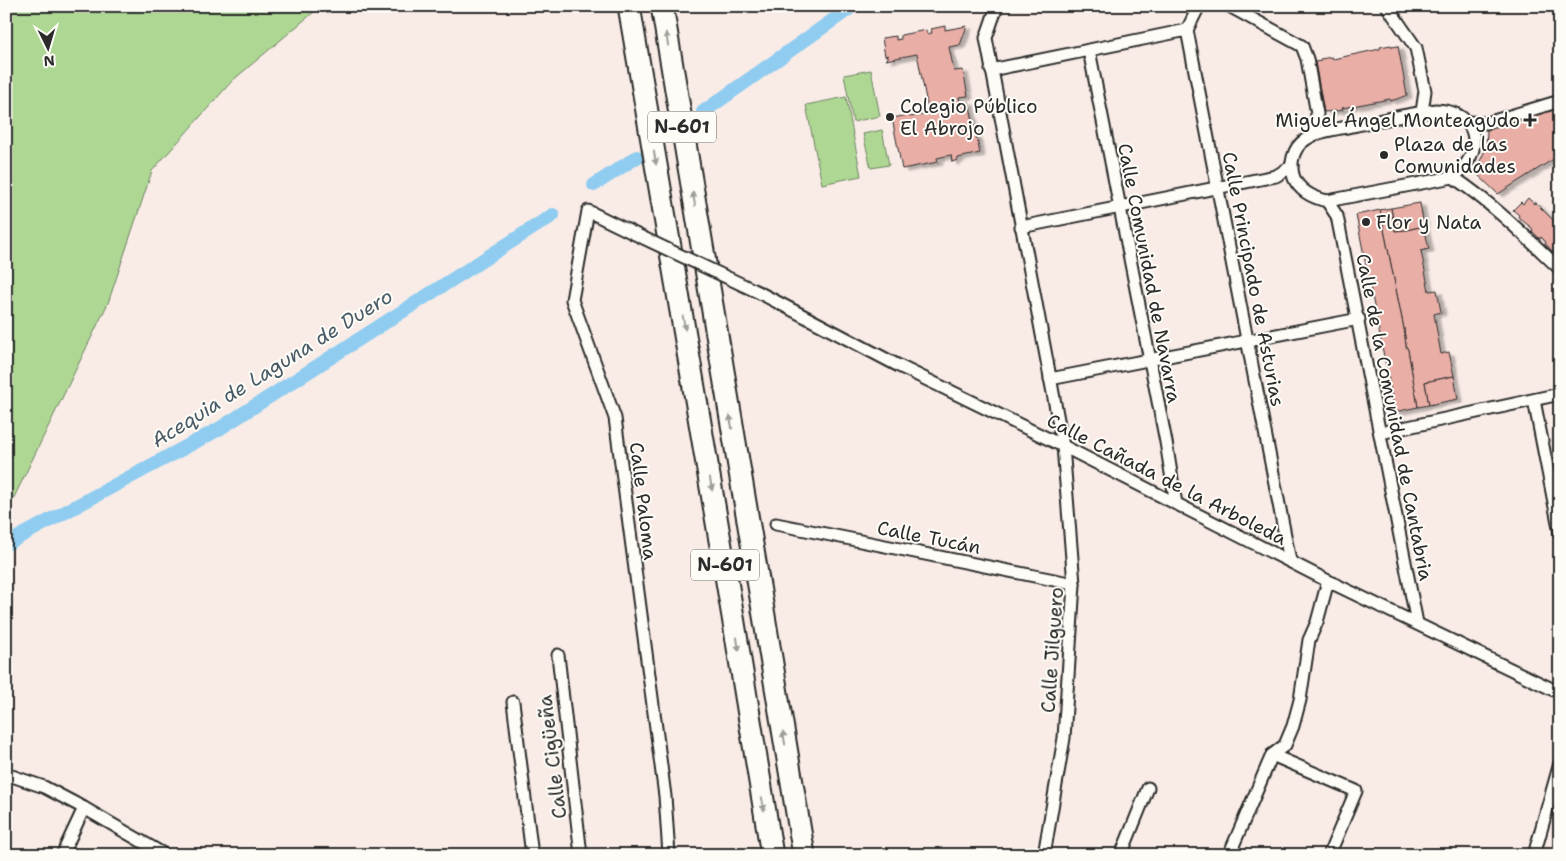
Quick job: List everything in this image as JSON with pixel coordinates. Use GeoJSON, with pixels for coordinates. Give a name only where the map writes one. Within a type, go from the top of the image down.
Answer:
{"type":"FeatureCollection","features":[{"type":"Feature","properties":{"kind":"highway","name":"N-601"},"geometry":{"type":"LineString","coordinates":[[629,6],[772,855]]}},
{"type":"Feature","properties":{"kind":"highway","name":"N-601"},"geometry":{"type":"LineString","coordinates":[[662,6],[804,855]]}},
{"type":"Feature","properties":{"kind":"street","name":"Calle Jilguero"},"geometry":{"type":"LineString","coordinates":[[997,6],[986,38],[1063,446],[1074,584],[1064,738],[1044,855]]}},
{"type":"Feature","properties":{"kind":"street"},"geometry":{"type":"LineString","coordinates":[[991,70],[1188,30],[1198,6]]}},
{"type":"Feature","properties":{"kind":"street"},"geometry":{"type":"LineString","coordinates":[[1229,6],[1302,46],[1307,59],[1316,114],[1314,135]]}},
{"type":"Feature","properties":{"kind":"street"},"geometry":{"type":"LineString","coordinates":[[1387,6],[1416,48],[1425,91],[1436,110]]}},
{"type":"Feature","properties":{"kind":"street","name":"Calle Principado de Asturias"},"geometry":{"type":"LineString","coordinates":[[1188,30],[1290,561]]}},
{"type":"Feature","properties":{"kind":"street","name":"Calle Comunidad de Navarra"},"geometry":{"type":"LineString","coordinates":[[1089,50],[1150,360],[1176,504]]}},
{"type":"Feature","properties":{"kind":"street"},"geometry":{"type":"LineString","coordinates":[[1422,112],[1425,91]]}},
{"type":"Feature","properties":{"kind":"street"},"geometry":{"type":"LineString","coordinates":[[1468,122],[1473,136],[1473,154],[1469,162],[1458,173],[1328,201],[1316,199],[1303,190],[1296,181],[1292,166],[1296,148],[1305,139],[1314,135],[1436,110],[1455,113],[1468,122],[1487,123],[1560,102]]}},
{"type":"Feature","properties":{"kind":"street"},"geometry":{"type":"LineString","coordinates":[[1316,114],[1326,132]]}},
{"type":"Feature","properties":{"kind":"street"},"geometry":{"type":"LineString","coordinates":[[1473,136],[1487,123]]}},
{"type":"Feature","properties":{"kind":"street"},"geometry":{"type":"LineString","coordinates":[[1021,227],[1276,176],[1292,166]]}},
{"type":"Feature","properties":{"kind":"street"},"geometry":{"type":"LineString","coordinates":[[1458,173],[1473,190],[1514,225],[1560,269]]}},
{"type":"Feature","properties":{"kind":"street"},"geometry":{"type":"LineString","coordinates":[[1276,176],[1296,181]]}},
{"type":"Feature","properties":{"kind":"street","name":"Calle de la Comunidad de Cantabria"},"geometry":{"type":"LineString","coordinates":[[1340,198],[1338,216],[1417,624]]}},
{"type":"Feature","properties":{"kind":"street","name":"Calle de la Comunidad de Cantabria"},"geometry":{"type":"LineString","coordinates":[[1328,201],[1338,216]]}},
{"type":"Feature","properties":{"kind":"street","name":"Calle Paloma"},"geometry":{"type":"LineString","coordinates":[[635,234],[588,211],[572,300],[615,418],[665,796],[669,855]]}},
{"type":"Feature","properties":{"kind":"street","name":"Calle Cañada de la Arboleda"},"geometry":{"type":"LineString","coordinates":[[635,234],[760,293],[899,366],[1063,446],[1328,581],[1560,694]]}},
{"type":"Feature","properties":{"kind":"street"},"geometry":{"type":"LineString","coordinates":[[1050,379],[1248,339],[1359,319]]}},
{"type":"Feature","properties":{"kind":"street"},"geometry":{"type":"LineString","coordinates":[[1380,433],[1560,394]]}},
{"type":"Feature","properties":{"kind":"street"},"geometry":{"type":"LineString","coordinates":[[1534,400],[1556,489],[1560,533]]}},
{"type":"Feature","properties":{"kind":"street","name":"Calle Tucán"},"geometry":{"type":"LineString","coordinates":[[776,524],[1074,584]]}},
{"type":"Feature","properties":{"kind":"street"},"geometry":{"type":"LineString","coordinates":[[1229,855],[1272,755],[1285,745],[1293,726],[1300,700],[1309,640],[1317,622],[1328,581]]}},
{"type":"Feature","properties":{"kind":"street","name":"Calle Cigüeña"},"geometry":{"type":"LineString","coordinates":[[558,655],[581,855]]}},
{"type":"Feature","properties":{"kind":"street"},"geometry":{"type":"LineString","coordinates":[[513,702],[532,855]]}},
{"type":"Feature","properties":{"kind":"street"},"geometry":{"type":"LineString","coordinates":[[1272,755],[1356,791],[1329,855]]}},
{"type":"Feature","properties":{"kind":"street"},"geometry":{"type":"LineString","coordinates":[[1534,855],[1560,763]]}},
{"type":"Feature","properties":{"kind":"street"},"geometry":{"type":"LineString","coordinates":[[6,774],[44,787],[165,855]]}},
{"type":"Feature","properties":{"kind":"street"},"geometry":{"type":"LineString","coordinates":[[1120,855],[1148,788]]}},
{"type":"Feature","properties":{"kind":"street"},"geometry":{"type":"LineString","coordinates":[[62,855],[84,808]]}},
{"type":"Feature","properties":{"kind":"green space"},"geometry":{"type":"Polygon","coordinates":[[[6,6],[321,6],[232,81],[152,171],[108,303],[6,514],[6,6]]]}},
{"type":"Feature","properties":{"kind":"green space"},"geometry":{"type":"Polygon","coordinates":[[[871,70],[880,116],[853,122],[844,75],[871,70]]]}},
{"type":"Feature","properties":{"kind":"green space"},"geometry":{"type":"Polygon","coordinates":[[[846,97],[861,176],[822,184],[806,105],[846,97]]]}},
{"type":"Feature","properties":{"kind":"green space"},"geometry":{"type":"Polygon","coordinates":[[[882,130],[889,165],[871,168],[863,134],[882,130]]]}},
{"type":"Feature","properties":{"kind":"building"},"geometry":{"type":"Polygon","coordinates":[[[945,26],[945,30],[967,26],[960,45],[949,47],[954,71],[963,70],[968,96],[959,97],[960,103],[969,102],[980,153],[958,158],[958,160],[952,162],[951,155],[937,158],[938,162],[902,169],[892,118],[929,114],[917,54],[886,60],[888,55],[885,56],[882,38],[896,36],[896,40],[901,39],[901,35],[926,30],[927,34],[932,33],[931,29],[945,26]]]}},
{"type":"Feature","properties":{"kind":"building"},"geometry":{"type":"Polygon","coordinates":[[[1391,45],[1392,47],[1398,46],[1407,95],[1390,101],[1390,99],[1342,108],[1343,110],[1324,112],[1315,62],[1321,61],[1320,59],[1332,57],[1333,59],[1391,45]]]}},
{"type":"Feature","properties":{"kind":"building"},"geometry":{"type":"Polygon","coordinates":[[[1560,108],[1560,155],[1498,194],[1475,172],[1486,148],[1487,130],[1560,108]]]}},
{"type":"Feature","properties":{"kind":"building"},"geometry":{"type":"Polygon","coordinates":[[[1528,198],[1534,204],[1535,202],[1560,229],[1560,255],[1555,250],[1553,252],[1546,242],[1541,237],[1540,239],[1532,231],[1533,229],[1518,217],[1519,215],[1513,210],[1521,202],[1523,204],[1528,198]]]}},
{"type":"Feature","properties":{"kind":"building"},"geometry":{"type":"Polygon","coordinates":[[[1420,203],[1424,226],[1395,231],[1391,208],[1420,203]]]}},
{"type":"Feature","properties":{"kind":"building"},"geometry":{"type":"Polygon","coordinates":[[[1391,208],[1395,231],[1424,226],[1429,249],[1421,251],[1429,291],[1437,290],[1441,312],[1434,314],[1441,354],[1449,352],[1454,376],[1425,382],[1429,405],[1418,407],[1380,210],[1391,208]]]}},
{"type":"Feature","properties":{"kind":"building"},"geometry":{"type":"Polygon","coordinates":[[[1380,210],[1418,407],[1395,412],[1356,215],[1380,210]]]}},
{"type":"Feature","properties":{"kind":"building"},"geometry":{"type":"Polygon","coordinates":[[[1454,376],[1458,399],[1429,405],[1425,382],[1454,376]]]}},
{"type":"Feature","properties":{"kind":"waterway","name":"Acequia de Laguna de Duero"},"geometry":{"type":"LineString","coordinates":[[703,112],[853,6]]}},
{"type":"Feature","properties":{"kind":"waterway","name":"Acequia de Laguna de Duero"},"geometry":{"type":"LineString","coordinates":[[594,185],[637,157]]}},
{"type":"Feature","properties":{"kind":"waterway","name":"Acequia de Laguna de Duero"},"geometry":{"type":"LineString","coordinates":[[6,544],[219,429],[553,215]]}},
{"type":"Feature","properties":{"kind":"place","name":"Colegio Público El Abrojo"},"geometry":{"type":"Point","coordinates":[890,117]}},
{"type":"Feature","properties":{"kind":"place","name":"Miguel Ángel Monteagudo"},"geometry":{"type":"Point","coordinates":[1530,120]}},
{"type":"Feature","properties":{"kind":"place","name":"Plaza de las Comunidades"},"geometry":{"type":"Point","coordinates":[1384,155]}},
{"type":"Feature","properties":{"kind":"place","name":"Flor y Nata"},"geometry":{"type":"Point","coordinates":[1366,222]}}]}
